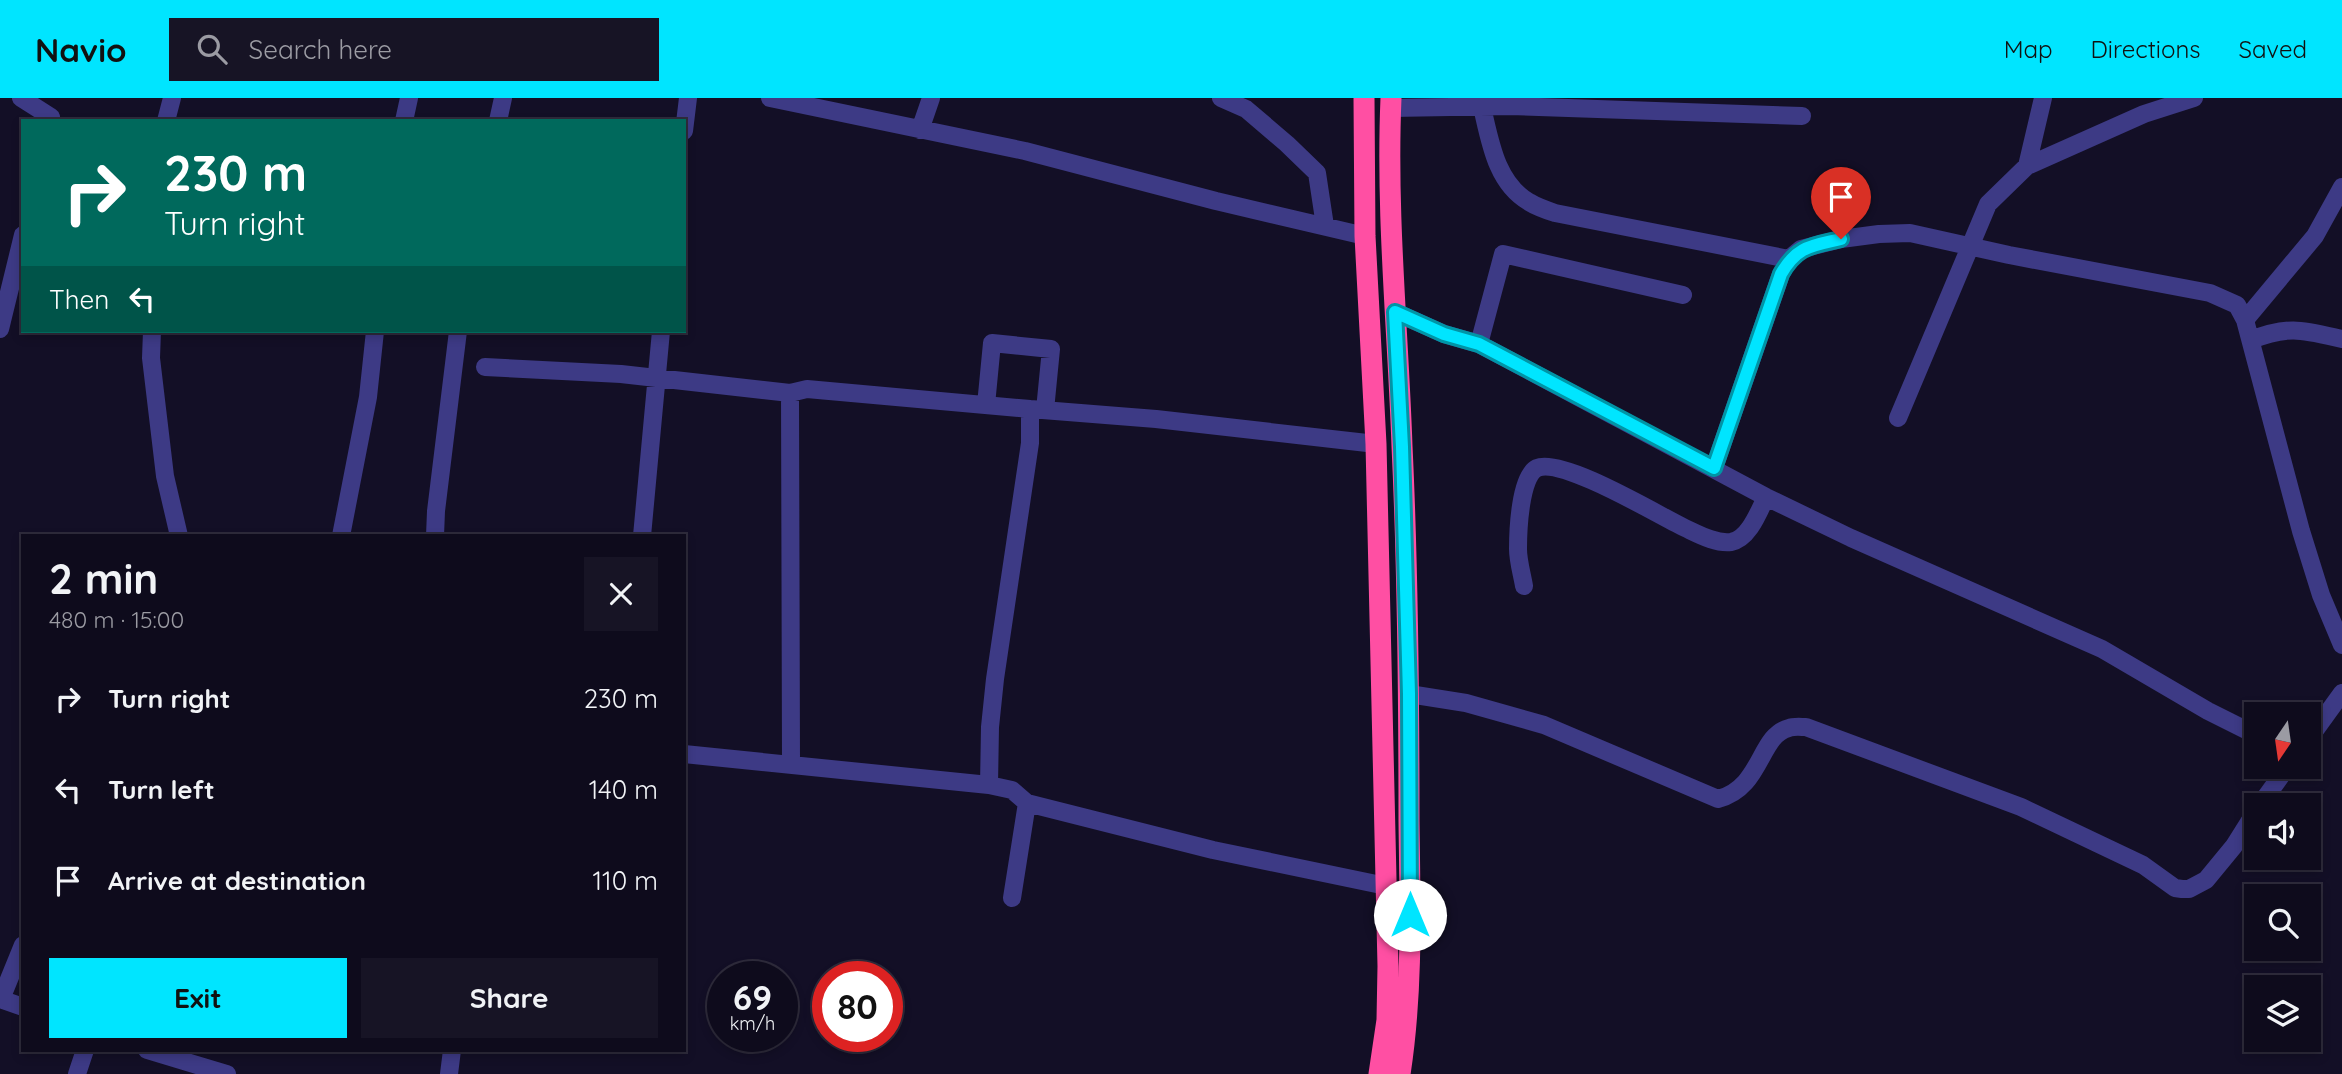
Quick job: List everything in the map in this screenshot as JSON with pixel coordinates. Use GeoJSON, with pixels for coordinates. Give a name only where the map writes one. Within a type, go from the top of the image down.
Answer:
{"type":"FeatureCollection","features":[{"type":"Feature","properties":{"kind":"highway"},"geometry":{"type":"LineString","coordinates":[[1364,98],[1365,236],[1376,444],[1386,886],[1387,1007],[1379,1074]]}},
{"type":"Feature","properties":{"kind":"highway"},"geometry":{"type":"LineString","coordinates":[[1391,103],[1391,240],[1402,447],[1409,694],[1410,970],[1408,1026],[1400,1074]]}},
{"type":"Feature","properties":{"kind":"street"},"geometry":{"type":"LineString","coordinates":[[21,98],[51,119],[55,98]]}},
{"type":"Feature","properties":{"kind":"street"},"geometry":{"type":"LineString","coordinates":[[167,119],[172,98]]}},
{"type":"Feature","properties":{"kind":"street"},"geometry":{"type":"LineString","coordinates":[[404,119],[409,98]]}},
{"type":"Feature","properties":{"kind":"street"},"geometry":{"type":"LineString","coordinates":[[498,119],[503,98]]}},
{"type":"Feature","properties":{"kind":"street"},"geometry":{"type":"LineString","coordinates":[[685,119],[688,98]]}},
{"type":"Feature","properties":{"kind":"street"},"geometry":{"type":"LineString","coordinates":[[770,98],[1025,151],[1204,198],[1365,236]]}},
{"type":"Feature","properties":{"kind":"street"},"geometry":{"type":"LineString","coordinates":[[919,130],[931,98]]}},
{"type":"Feature","properties":{"kind":"street"},"geometry":{"type":"LineString","coordinates":[[1221,98],[1246,110],[1317,173],[1325,226]]}},
{"type":"Feature","properties":{"kind":"street"},"geometry":{"type":"LineString","coordinates":[[2027,166],[2043,98]]}},
{"type":"Feature","properties":{"kind":"street"},"geometry":{"type":"LineString","coordinates":[[1898,418],[1988,204],[2027,166],[2144,114],[2194,98]]}},
{"type":"Feature","properties":{"kind":"street"},"geometry":{"type":"LineString","coordinates":[[1391,103],[1482,107],[1510,102],[1802,116]]}},
{"type":"Feature","properties":{"kind":"street"},"geometry":{"type":"LineString","coordinates":[[1482,107],[1497,163],[1510,186],[1528,202],[1555,213],[1789,259]]}},
{"type":"Feature","properties":{"kind":"street"},"geometry":{"type":"LineString","coordinates":[[2245,320],[2315,236],[2342,187]]}},
{"type":"Feature","properties":{"kind":"street"},"geometry":{"type":"LineString","coordinates":[[1714,468],[1781,274],[1789,259],[1801,249],[1879,234],[1910,233],[2210,293],[2237,305],[2245,320],[2301,531],[2321,595],[2342,645]]}},
{"type":"Feature","properties":{"kind":"street"},"geometry":{"type":"LineString","coordinates":[[0,329],[21,243]]}},
{"type":"Feature","properties":{"kind":"street"},"geometry":{"type":"LineString","coordinates":[[1479,344],[1503,254],[1684,295]]}},
{"type":"Feature","properties":{"kind":"street"},"geometry":{"type":"LineString","coordinates":[[1395,312],[1444,334],[1479,344],[1766,497],[1851,538],[2102,649],[2244,729]]}},
{"type":"Feature","properties":{"kind":"street"},"geometry":{"type":"LineString","coordinates":[[2251,340],[2275,331],[2297,330],[2342,339]]}},
{"type":"Feature","properties":{"kind":"street"},"geometry":{"type":"LineString","coordinates":[[152,333],[151,358],[165,476],[179,534]]}},
{"type":"Feature","properties":{"kind":"street"},"geometry":{"type":"LineString","coordinates":[[341,534],[368,397],[375,333]]}},
{"type":"Feature","properties":{"kind":"street"},"geometry":{"type":"LineString","coordinates":[[435,534],[458,333]]}},
{"type":"Feature","properties":{"kind":"street"},"geometry":{"type":"LineString","coordinates":[[642,534],[661,333]]}},
{"type":"Feature","properties":{"kind":"street"},"geometry":{"type":"LineString","coordinates":[[986,405],[992,343],[1051,349],[1030,443],[990,727],[989,785]]}},
{"type":"Feature","properties":{"kind":"street"},"geometry":{"type":"LineString","coordinates":[[485,367],[656,377],[790,393],[807,389],[1156,419],[1376,444]]}},
{"type":"Feature","properties":{"kind":"street"},"geometry":{"type":"LineString","coordinates":[[790,393],[791,765]]}},
{"type":"Feature","properties":{"kind":"street"},"geometry":{"type":"LineString","coordinates":[[1524,586],[1518,551],[1521,513],[1526,483],[1537,468],[1546,466],[1564,469],[1589,478],[1686,528],[1724,541],[1732,542],[1744,535],[1766,497]]}},
{"type":"Feature","properties":{"kind":"street"},"geometry":{"type":"LineString","coordinates":[[2321,722],[2342,693]]}},
{"type":"Feature","properties":{"kind":"street"},"geometry":{"type":"LineString","coordinates":[[1409,694],[1466,703],[1544,725],[1718,799],[1730,796],[1742,788],[1777,734],[1788,727],[1805,727],[2021,807],[2143,865],[2175,888],[2189,889],[2206,880],[2244,830]]}},
{"type":"Feature","properties":{"kind":"street"},"geometry":{"type":"LineString","coordinates":[[686,754],[989,785],[1012,790],[1027,803],[1213,850],[1386,886]]}},
{"type":"Feature","properties":{"kind":"street"},"geometry":{"type":"LineString","coordinates":[[1012,898],[1027,803]]}},
{"type":"Feature","properties":{"kind":"street"},"geometry":{"type":"LineString","coordinates":[[21,950],[0,999],[21,1006]]}},
{"type":"Feature","properties":{"kind":"street"},"geometry":{"type":"LineString","coordinates":[[77,1074],[84,1052]]}},
{"type":"Feature","properties":{"kind":"street"},"geometry":{"type":"LineString","coordinates":[[154,1052],[227,1074]]}},
{"type":"Feature","properties":{"kind":"street"},"geometry":{"type":"LineString","coordinates":[[449,1074],[452,1052]]}},
{"type":"Feature","properties":{"kind":"route"},"geometry":{"type":"LineString","coordinates":[[1410,915],[1409,694],[1395,312],[1444,334],[1479,344],[1714,468],[1766,314],[1789,259],[1801,249],[1841,239]]}}]}
